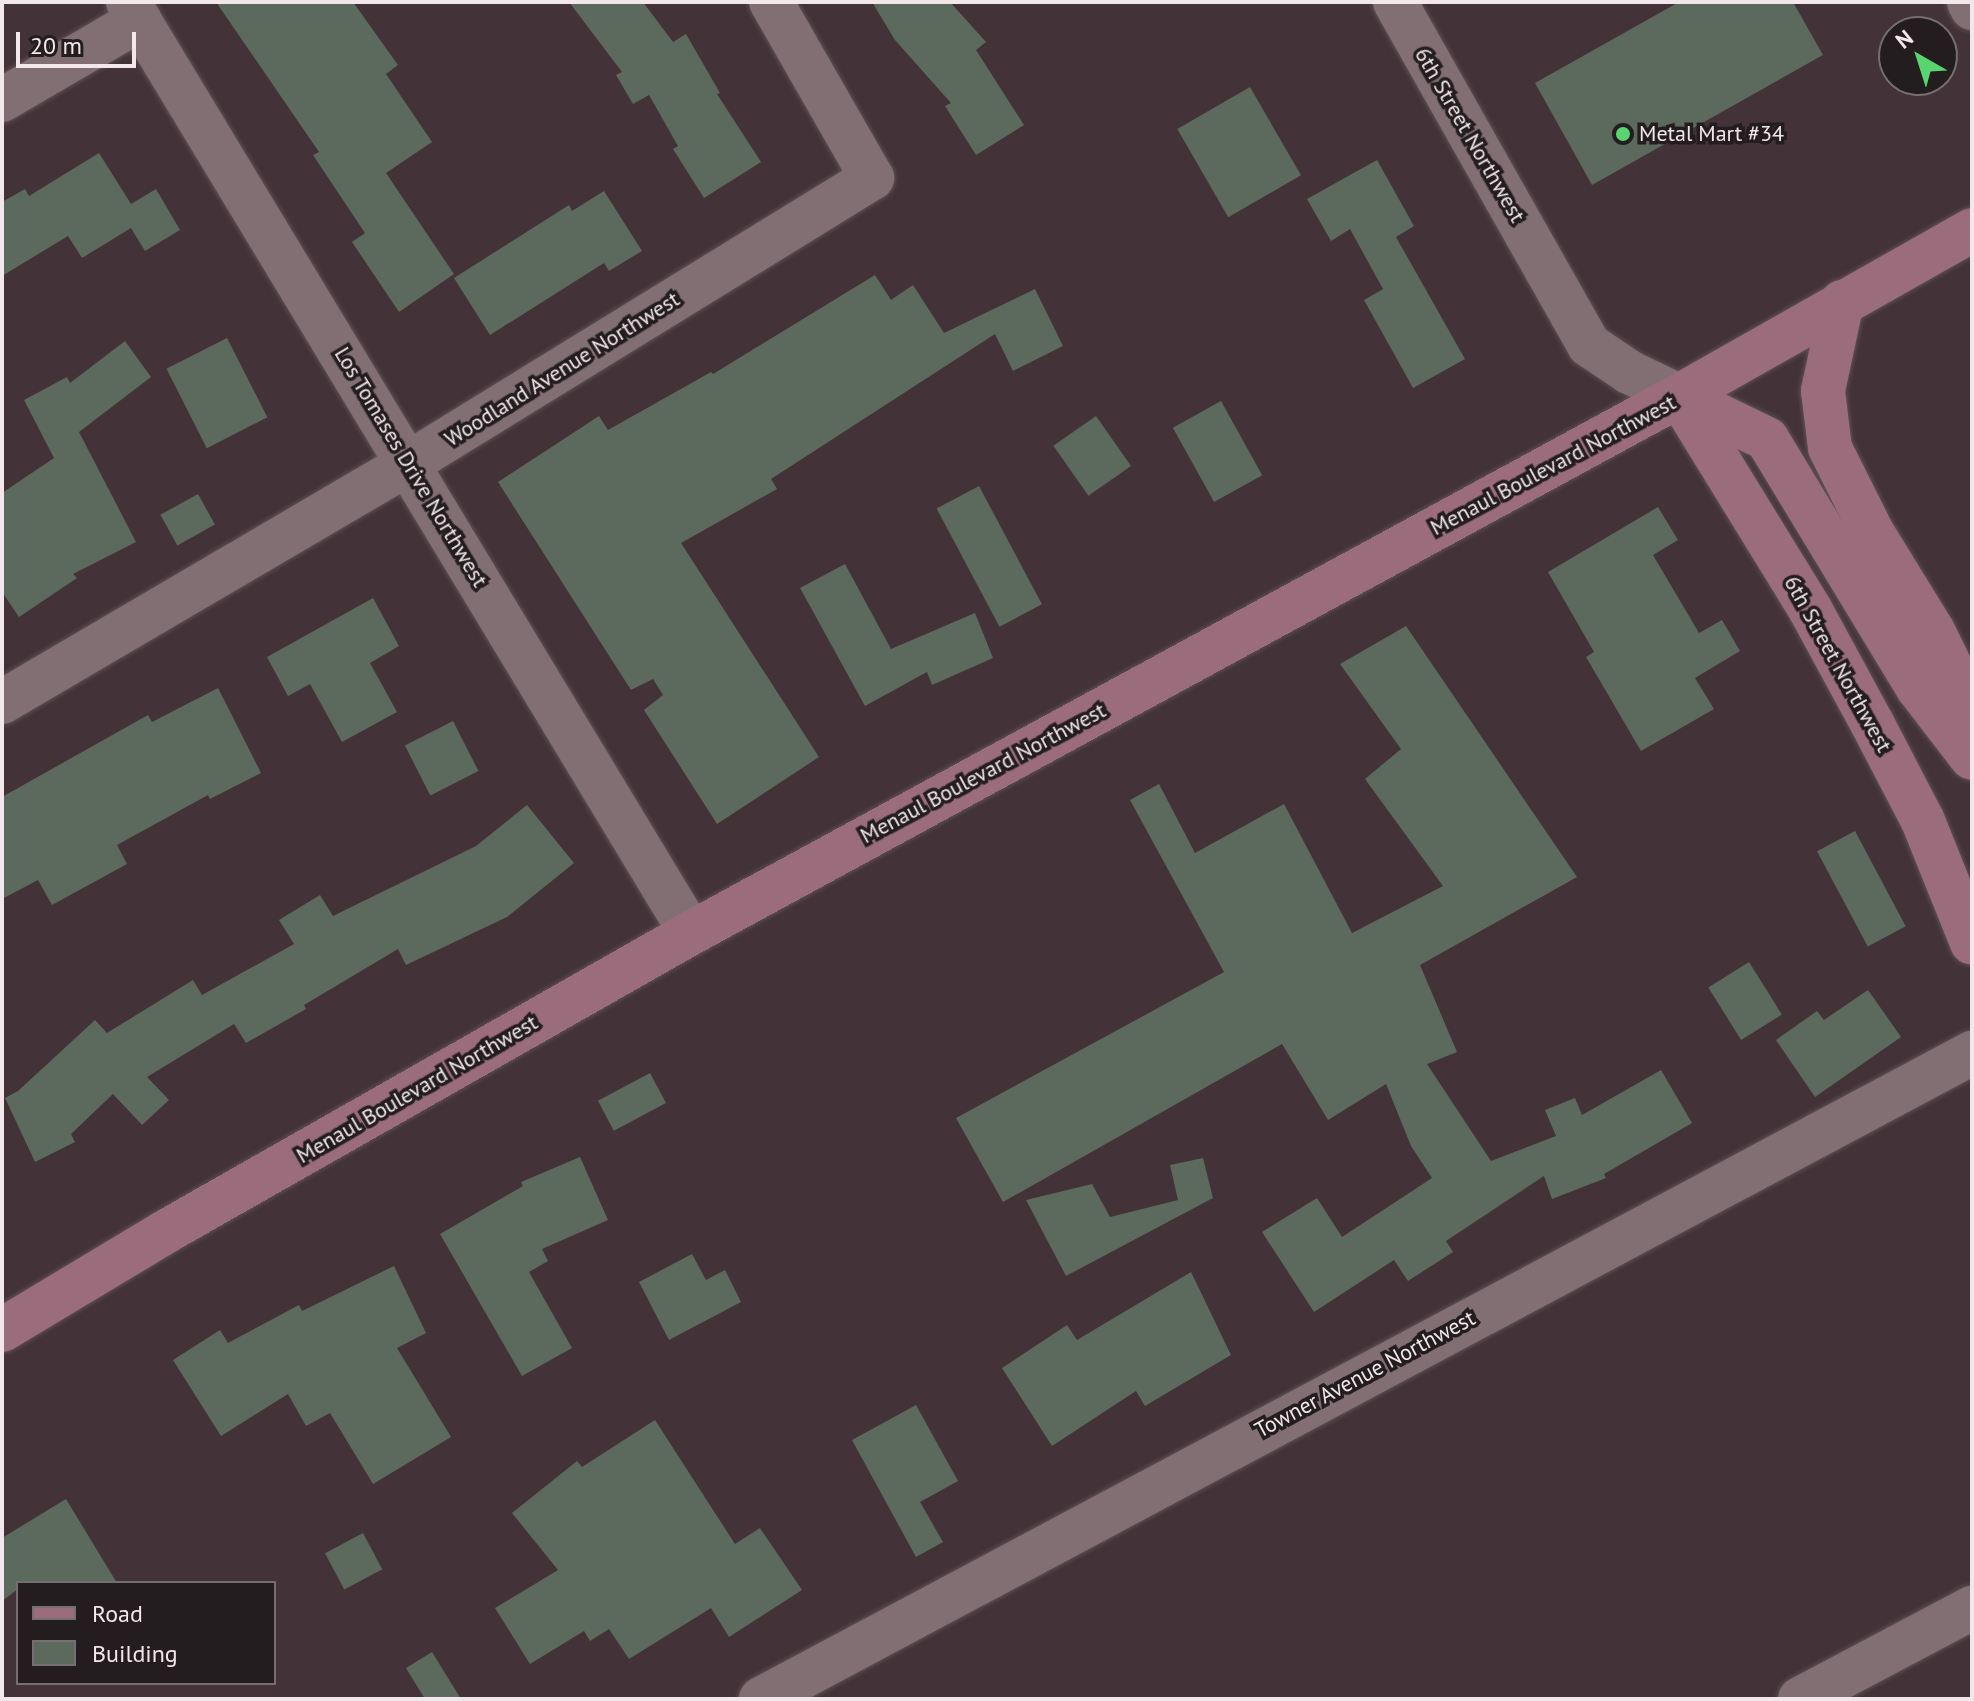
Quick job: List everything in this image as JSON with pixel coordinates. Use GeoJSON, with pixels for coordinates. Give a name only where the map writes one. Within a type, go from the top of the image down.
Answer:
{"type":"FeatureCollection","features":[{"type":"Feature","properties":{"kind":"main road","name":"Menaul Boulevard Northwest"},"geometry":{"type":"LineString","coordinates":[[2,1330],[179,1224],[691,933],[1679,396],[1972,230]]}},
{"type":"Feature","properties":{"kind":"main road"},"geometry":{"type":"LineString","coordinates":[[1842,302],[1823,391],[1830,448],[1872,532],[1933,631],[1972,710]]}},
{"type":"Feature","properties":{"kind":"main road","name":"6th Street Northwest"},"geometry":{"type":"LineString","coordinates":[[1679,396],[1767,439],[1918,688],[1972,758]]}},
{"type":"Feature","properties":{"kind":"main road","name":"6th Street Northwest"},"geometry":{"type":"LineString","coordinates":[[1679,396],[1810,609],[1872,723],[1923,821],[1972,943]]}},
{"type":"Feature","properties":{"kind":"street","name":"Woodland Avenue Northwest"},"geometry":{"type":"LineString","coordinates":[[2,702],[409,463],[872,178],[771,2]]}},
{"type":"Feature","properties":{"kind":"street","name":"6th Street Northwest"},"geometry":{"type":"LineString","coordinates":[[1395,2],[1589,345],[1629,372],[1679,396]]}},
{"type":"Feature","properties":{"kind":"street"},"geometry":{"type":"LineString","coordinates":[[1969,2],[1972,8]]}},
{"type":"Feature","properties":{"kind":"street"},"geometry":{"type":"LineString","coordinates":[[2,100],[133,11]]}},
{"type":"Feature","properties":{"kind":"street","name":"Los Tomases Drive Northwest"},"geometry":{"type":"LineString","coordinates":[[133,11],[691,933]]}},
{"type":"Feature","properties":{"kind":"street","name":"Towner Avenue Northwest"},"geometry":{"type":"LineString","coordinates":[[761,1699],[1972,1053]]}},
{"type":"Feature","properties":{"kind":"street"},"geometry":{"type":"LineString","coordinates":[[1800,1699],[1972,1608]]}},
{"type":"Feature","properties":{"kind":"building"},"geometry":{"type":"Polygon","coordinates":[[[216,2],[353,2],[398,65],[386,74],[432,142],[386,173],[454,274],[399,312],[352,242],[365,233],[313,155],[319,152],[216,2]]]}},
{"type":"Feature","properties":{"kind":"building"},"geometry":{"type":"Polygon","coordinates":[[[569,2],[643,2],[673,42],[686,34],[720,93],[717,94],[761,162],[704,198],[673,149],[678,146],[649,95],[633,104],[616,75],[622,72],[569,2]]]}},
{"type":"Feature","properties":{"kind":"building"},"geometry":{"type":"Polygon","coordinates":[[[872,2],[950,2],[986,42],[976,50],[1024,125],[976,155],[945,106],[951,103],[895,40],[872,2]]]}},
{"type":"Feature","properties":{"kind":"building","name":"Metal Mart #34"},"geometry":{"type":"Polygon","coordinates":[[[1679,2],[1793,2],[1823,55],[1592,185],[1535,83],[1679,2]]]}},
{"type":"Feature","properties":{"kind":"building"},"geometry":{"type":"Polygon","coordinates":[[[1250,87],[1301,175],[1228,217],[1177,129],[1250,87]]]}},
{"type":"Feature","properties":{"kind":"building"},"geometry":{"type":"Polygon","coordinates":[[[99,153],[131,204],[156,189],[180,230],[145,251],[131,228],[82,258],[68,236],[2,276],[2,202],[25,189],[29,196],[99,153]]]}},
{"type":"Feature","properties":{"kind":"building"},"geometry":{"type":"Polygon","coordinates":[[[1377,160],[1414,226],[1396,237],[1465,359],[1413,388],[1364,300],[1383,289],[1350,229],[1331,241],[1307,199],[1377,160]]]}},
{"type":"Feature","properties":{"kind":"building"},"geometry":{"type":"Polygon","coordinates":[[[604,191],[642,251],[609,271],[604,263],[490,335],[454,278],[569,205],[572,211],[604,191]]]}},
{"type":"Feature","properties":{"kind":"building"},"geometry":{"type":"Polygon","coordinates":[[[875,275],[891,300],[913,285],[944,333],[1035,289],[1063,346],[1013,371],[995,334],[771,479],[777,489],[681,543],[819,757],[717,824],[644,710],[663,695],[653,679],[631,690],[498,482],[599,416],[608,430],[711,372],[713,374],[875,275]]]}},
{"type":"Feature","properties":{"kind":"building"},"geometry":{"type":"Polygon","coordinates":[[[227,338],[267,417],[207,448],[166,369],[227,338]]]}},
{"type":"Feature","properties":{"kind":"building"},"geometry":{"type":"Polygon","coordinates":[[[125,341],[151,377],[79,432],[136,542],[73,574],[77,578],[19,617],[2,592],[2,493],[54,458],[24,400],[67,377],[70,383],[125,341]]]}},
{"type":"Feature","properties":{"kind":"building"},"geometry":{"type":"Polygon","coordinates":[[[1221,401],[1262,475],[1214,502],[1173,428],[1221,401]]]}},
{"type":"Feature","properties":{"kind":"building"},"geometry":{"type":"Polygon","coordinates":[[[1096,416],[1131,466],[1088,496],[1053,446],[1096,416]]]}},
{"type":"Feature","properties":{"kind":"building"},"geometry":{"type":"Polygon","coordinates":[[[979,486],[1042,604],[1000,627],[937,509],[979,486]]]}},
{"type":"Feature","properties":{"kind":"building"},"geometry":{"type":"Polygon","coordinates":[[[198,494],[215,525],[177,545],[160,515],[198,494]]]}},
{"type":"Feature","properties":{"kind":"building"},"geometry":{"type":"Polygon","coordinates":[[[1658,507],[1678,540],[1653,555],[1699,633],[1722,620],[1740,651],[1695,678],[1714,709],[1641,751],[1586,657],[1594,652],[1548,572],[1658,507]]]}},
{"type":"Feature","properties":{"kind":"building"},"geometry":{"type":"Polygon","coordinates":[[[845,564],[891,649],[975,613],[993,658],[932,685],[927,672],[865,706],[800,588],[845,564]]]}},
{"type":"Feature","properties":{"kind":"building"},"geometry":{"type":"Polygon","coordinates":[[[373,598],[399,646],[370,663],[397,712],[342,742],[310,684],[288,696],[267,657],[373,598]]]}},
{"type":"Feature","properties":{"kind":"building"},"geometry":{"type":"Polygon","coordinates":[[[1406,626],[1577,877],[1420,965],[1457,1052],[1427,1064],[1491,1161],[1556,1136],[1545,1110],[1575,1098],[1582,1115],[1661,1070],[1692,1123],[1604,1174],[1606,1178],[1552,1199],[1544,1176],[1446,1241],[1453,1252],[1408,1281],[1394,1260],[1314,1312],[1262,1232],[1317,1198],[1342,1237],[1432,1178],[1411,1146],[1386,1084],[1328,1120],[1282,1044],[1003,1202],[956,1118],[1224,972],[1130,800],[1159,784],[1195,853],[1284,804],[1352,933],[1443,886],[1365,779],[1401,749],[1340,664],[1406,626]]]}},
{"type":"Feature","properties":{"kind":"building"},"geometry":{"type":"Polygon","coordinates":[[[218,688],[261,773],[210,799],[208,795],[117,845],[127,864],[52,905],[38,880],[2,899],[2,797],[148,715],[152,722],[218,688]]]}},
{"type":"Feature","properties":{"kind":"building"},"geometry":{"type":"Polygon","coordinates":[[[453,721],[478,771],[430,795],[405,746],[453,721]]]}},
{"type":"Feature","properties":{"kind":"building"},"geometry":{"type":"Polygon","coordinates":[[[527,805],[574,863],[507,917],[406,965],[398,949],[304,1005],[306,1009],[246,1043],[234,1024],[147,1077],[169,1100],[142,1125],[113,1094],[71,1134],[75,1142],[35,1162],[5,1098],[18,1091],[95,1020],[107,1033],[193,980],[202,995],[294,944],[279,920],[320,895],[333,916],[476,846],[527,805]]]}},
{"type":"Feature","properties":{"kind":"building"},"geometry":{"type":"Polygon","coordinates":[[[1855,831],[1906,926],[1868,947],[1817,851],[1855,831]]]}},
{"type":"Feature","properties":{"kind":"building"},"geometry":{"type":"Polygon","coordinates":[[[1749,962],[1782,1015],[1741,1040],[1708,987],[1749,962]]]}},
{"type":"Feature","properties":{"kind":"building"},"geometry":{"type":"Polygon","coordinates":[[[1868,990],[1901,1037],[1815,1097],[1776,1040],[1817,1011],[1824,1020],[1868,990]]]}},
{"type":"Feature","properties":{"kind":"building"},"geometry":{"type":"Polygon","coordinates":[[[650,1073],[666,1103],[614,1131],[598,1101],[650,1073]]]}},
{"type":"Feature","properties":{"kind":"building"},"geometry":{"type":"Polygon","coordinates":[[[580,1157],[608,1220],[542,1249],[548,1261],[529,1272],[572,1348],[522,1376],[440,1234],[523,1186],[521,1182],[580,1157]]]}},
{"type":"Feature","properties":{"kind":"building"},"geometry":{"type":"Polygon","coordinates":[[[1203,1158],[1213,1198],[1066,1276],[1026,1200],[1092,1184],[1110,1217],[1178,1200],[1170,1165],[1203,1158]]]}},
{"type":"Feature","properties":{"kind":"building"},"geometry":{"type":"Polygon","coordinates":[[[692,1254],[706,1280],[725,1270],[741,1302],[669,1340],[639,1282],[692,1254]]]}},
{"type":"Feature","properties":{"kind":"building"},"geometry":{"type":"Polygon","coordinates":[[[394,1266],[426,1333],[397,1348],[451,1437],[373,1484],[330,1413],[306,1426],[288,1394],[221,1436],[173,1360],[220,1330],[228,1343],[299,1305],[302,1311],[394,1266]]]}},
{"type":"Feature","properties":{"kind":"building"},"geometry":{"type":"Polygon","coordinates":[[[1191,1272],[1231,1355],[1145,1406],[1136,1391],[1052,1446],[1002,1368],[1067,1325],[1077,1340],[1191,1272]]]}},
{"type":"Feature","properties":{"kind":"building"},"geometry":{"type":"Polygon","coordinates":[[[916,1405],[958,1481],[920,1502],[943,1542],[916,1557],[852,1440],[916,1405]]]}},
{"type":"Feature","properties":{"kind":"building"},"geometry":{"type":"Polygon","coordinates":[[[655,1420],[735,1544],[760,1528],[802,1590],[729,1637],[711,1608],[629,1659],[609,1629],[590,1641],[584,1631],[530,1664],[495,1608],[558,1570],[512,1513],[577,1461],[582,1467],[655,1420]]]}},
{"type":"Feature","properties":{"kind":"building"},"geometry":{"type":"Polygon","coordinates":[[[66,1499],[116,1581],[16,1581],[16,1590],[2,1601],[2,1538],[66,1499]]]}},
{"type":"Feature","properties":{"kind":"building"},"geometry":{"type":"Polygon","coordinates":[[[363,1533],[382,1569],[344,1589],[325,1553],[363,1533]]]}},
{"type":"Feature","properties":{"kind":"building"},"geometry":{"type":"Polygon","coordinates":[[[432,1652],[461,1699],[425,1699],[406,1668],[432,1652]]]}},
{"type":"Feature","properties":{"kind":"place","name":"Metal Mart #34"},"geometry":{"type":"Point","coordinates":[1623,134]}}]}
